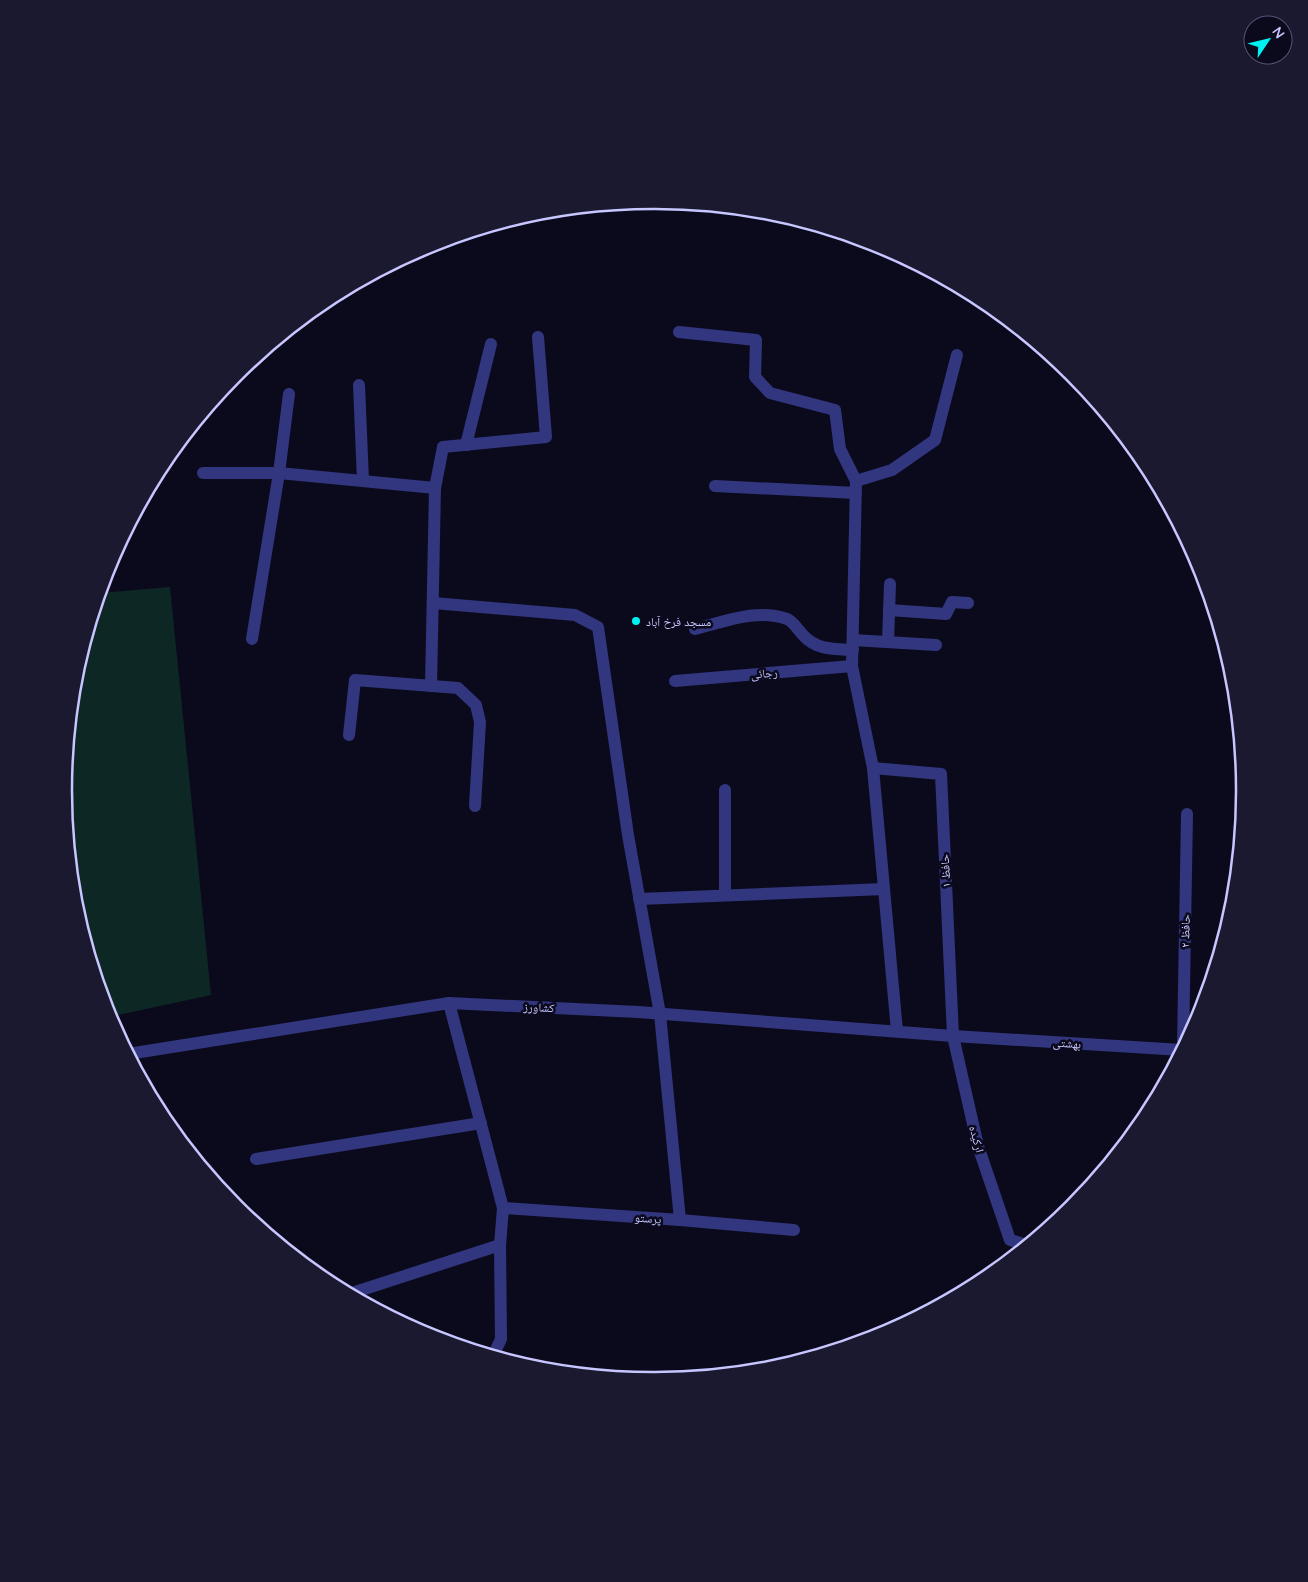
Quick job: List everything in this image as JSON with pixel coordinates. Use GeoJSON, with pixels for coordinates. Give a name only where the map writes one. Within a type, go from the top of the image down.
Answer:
{"type":"FeatureCollection","features":[{"type":"Feature","properties":{"kind":"street"},"geometry":{"type":"LineString","coordinates":[[679,332],[756,340],[755,377],[770,393],[836,410],[840,449],[856,487],[852,666],[873,768],[897,1031]]}},
{"type":"Feature","properties":{"kind":"street"},"geometry":{"type":"LineString","coordinates":[[431,686],[436,488],[442,447],[546,437],[538,337]]}},
{"type":"Feature","properties":{"kind":"street"},"geometry":{"type":"LineString","coordinates":[[466,445],[491,344]]}},
{"type":"Feature","properties":{"kind":"street"},"geometry":{"type":"LineString","coordinates":[[715,486],[856,487],[892,470],[935,440],[957,354]]}},
{"type":"Feature","properties":{"kind":"street"},"geometry":{"type":"LineString","coordinates":[[358,385],[363,481]]}},
{"type":"Feature","properties":{"kind":"street"},"geometry":{"type":"LineString","coordinates":[[252,639],[279,473],[289,394]]}},
{"type":"Feature","properties":{"kind":"street"},"geometry":{"type":"LineString","coordinates":[[203,473],[279,473],[436,488]]}},
{"type":"Feature","properties":{"kind":"street"},"geometry":{"type":"LineString","coordinates":[[888,642],[890,584]]}},
{"type":"Feature","properties":{"kind":"street"},"geometry":{"type":"LineString","coordinates":[[889,610],[946,614],[952,602],[968,603]]}},
{"type":"Feature","properties":{"kind":"street"},"geometry":{"type":"LineString","coordinates":[[433,603],[575,615],[598,627],[628,835],[660,1014],[680,1220]]}},
{"type":"Feature","properties":{"kind":"street"},"geometry":{"type":"LineString","coordinates":[[695,629],[764,614],[789,619],[807,639],[824,649],[888,642],[936,645]]}},
{"type":"Feature","properties":{"kind":"street","name":"رجائی"},"geometry":{"type":"LineString","coordinates":[[675,680],[852,666]]}},
{"type":"Feature","properties":{"kind":"street"},"geometry":{"type":"LineString","coordinates":[[350,735],[355,680],[458,688],[476,704],[480,722],[475,806]]}},
{"type":"Feature","properties":{"kind":"street","name":"حافظ ۱"},"geometry":{"type":"LineString","coordinates":[[873,768],[941,774],[953,1036]]}},
{"type":"Feature","properties":{"kind":"street"},"geometry":{"type":"LineString","coordinates":[[725,790],[725,895]]}},
{"type":"Feature","properties":{"kind":"street","name":"حافظ ۲"},"geometry":{"type":"LineString","coordinates":[[1182,1034],[1187,814]]}},
{"type":"Feature","properties":{"kind":"street"},"geometry":{"type":"LineString","coordinates":[[639,898],[884,889]]}},
{"type":"Feature","properties":{"kind":"street"},"geometry":{"type":"LineString","coordinates":[[449,1003],[503,1208],[500,1245],[502,1339],[496,1351]]}},
{"type":"Feature","properties":{"kind":"street","name":"کشاورز"},"geometry":{"type":"LineString","coordinates":[[135,1053],[449,1003],[660,1014],[953,1036]]}},
{"type":"Feature","properties":{"kind":"street","name":"بهشتی"},"geometry":{"type":"LineString","coordinates":[[953,1036],[1176,1049]]}},
{"type":"Feature","properties":{"kind":"street","name":"ارکیده"},"geometry":{"type":"LineString","coordinates":[[953,1036],[978,1146],[1010,1240],[1019,1243]]}},
{"type":"Feature","properties":{"kind":"street"},"geometry":{"type":"LineString","coordinates":[[256,1159],[481,1123]]}},
{"type":"Feature","properties":{"kind":"street","name":"پرستو"},"geometry":{"type":"LineString","coordinates":[[503,1208],[794,1230]]}},
{"type":"Feature","properties":{"kind":"street"},"geometry":{"type":"LineString","coordinates":[[357,1291],[500,1245]]}},
{"type":"Feature","properties":{"kind":"green space"},"geometry":{"type":"Polygon","coordinates":[[[170,587],[211,995],[118,1015],[92,942],[84,904],[77,867],[72,791],[77,715],[92,640],[108,592],[170,587]]]}},
{"type":"Feature","properties":{"kind":"place","name":"مسجد فرخ آباد"},"geometry":{"type":"Point","coordinates":[636,621]}}]}
